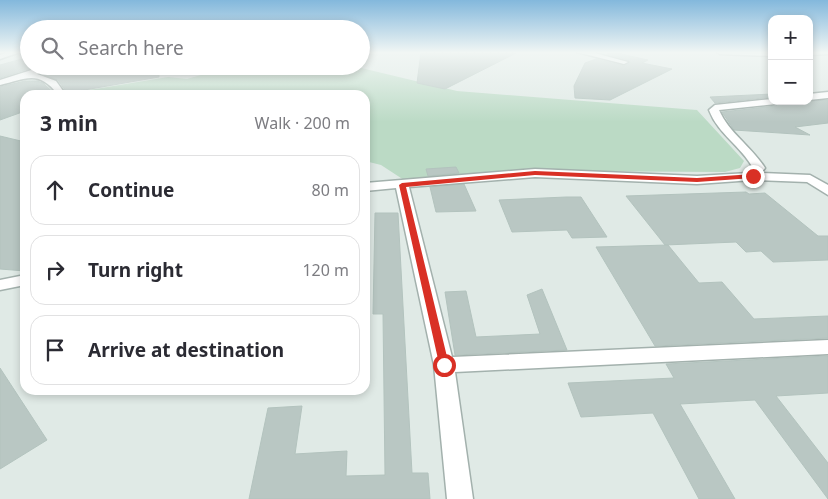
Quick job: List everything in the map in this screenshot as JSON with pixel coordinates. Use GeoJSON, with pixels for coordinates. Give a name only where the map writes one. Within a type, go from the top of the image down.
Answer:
{"type":"FeatureCollection","features":[{"type":"Feature","properties":{"kind":"street"},"geometry":{"type":"LineString","coordinates":[[0,82],[19,75]]}},
{"type":"Feature","properties":{"kind":"street"},"geometry":{"type":"LineString","coordinates":[[35,75],[53,83],[58,90]]}},
{"type":"Feature","properties":{"kind":"street"},"geometry":{"type":"LineString","coordinates":[[813,97],[828,95]]}},
{"type":"Feature","properties":{"kind":"street"},"geometry":{"type":"LineString","coordinates":[[753,176],[759,168],[754,158],[718,121],[714,110],[734,105],[768,102]]}},
{"type":"Feature","properties":{"kind":"street"},"geometry":{"type":"LineString","coordinates":[[370,187],[535,173],[697,180],[753,176],[828,178]]}},
{"type":"Feature","properties":{"kind":"street"},"geometry":{"type":"LineString","coordinates":[[810,179],[828,192]]}},
{"type":"Feature","properties":{"kind":"street"},"geometry":{"type":"LineString","coordinates":[[402,185],[444,365],[460,499]]}},
{"type":"Feature","properties":{"kind":"street"},"geometry":{"type":"LineString","coordinates":[[0,285],[20,281]]}},
{"type":"Feature","properties":{"kind":"street"},"geometry":{"type":"LineString","coordinates":[[444,365],[828,347]]}},
{"type":"Feature","properties":{"kind":"green space"},"geometry":{"type":"Polygon","coordinates":[[[200,75],[392,75],[457,91],[697,110],[744,161],[740,168],[725,172],[536,171],[404,180],[381,165],[370,162],[370,90],[89,90],[168,77],[187,79],[200,75]]]}},
{"type":"Feature","properties":{"kind":"building"},"geometry":{"type":"Polygon","coordinates":[[[45,75],[159,75],[159,77],[84,90],[65,90],[58,80],[45,75]]]}},
{"type":"Feature","properties":{"kind":"building"},"geometry":{"type":"Polygon","coordinates":[[[418,75],[472,75],[445,89],[417,83],[418,75]]]}},
{"type":"Feature","properties":{"kind":"building"},"geometry":{"type":"Polygon","coordinates":[[[579,75],[659,75],[610,100],[575,98],[574,86],[579,75]]]}},
{"type":"Feature","properties":{"kind":"building"},"geometry":{"type":"Polygon","coordinates":[[[25,81],[37,81],[43,83],[51,90],[20,90],[20,113],[0,120],[0,87],[25,81]]]}},
{"type":"Feature","properties":{"kind":"building"},"geometry":{"type":"Polygon","coordinates":[[[768,94],[768,97],[715,103],[710,97],[768,94]]]}},
{"type":"Feature","properties":{"kind":"building"},"geometry":{"type":"Polygon","coordinates":[[[828,100],[828,123],[795,127],[810,135],[734,130],[722,112],[777,105],[813,105],[813,101],[828,100]]]}},
{"type":"Feature","properties":{"kind":"building"},"geometry":{"type":"Polygon","coordinates":[[[0,136],[20,141],[20,271],[0,269],[0,136]]]}},
{"type":"Feature","properties":{"kind":"building"},"geometry":{"type":"Polygon","coordinates":[[[456,167],[459,173],[428,176],[426,169],[456,167]]]}},
{"type":"Feature","properties":{"kind":"building"},"geometry":{"type":"Polygon","coordinates":[[[464,184],[476,211],[436,212],[430,187],[464,184]]]}},
{"type":"Feature","properties":{"kind":"building"},"geometry":{"type":"Polygon","coordinates":[[[746,192],[749,194],[765,193],[818,236],[828,236],[828,260],[773,262],[761,251],[746,252],[736,242],[665,245],[626,196],[746,192]]]}},
{"type":"Feature","properties":{"kind":"building"},"geometry":{"type":"Polygon","coordinates":[[[581,197],[607,237],[572,238],[567,230],[512,232],[499,200],[581,197]]]}},
{"type":"Feature","properties":{"kind":"building"},"geometry":{"type":"Polygon","coordinates":[[[375,213],[398,213],[412,473],[428,473],[430,499],[249,499],[268,408],[302,406],[295,454],[347,451],[346,476],[385,475],[383,314],[373,314],[375,213]]]}},
{"type":"Feature","properties":{"kind":"building"},"geometry":{"type":"Polygon","coordinates":[[[668,245],[699,283],[722,282],[754,319],[828,316],[828,338],[655,346],[596,247],[668,245]]]}},
{"type":"Feature","properties":{"kind":"building"},"geometry":{"type":"Polygon","coordinates":[[[542,289],[567,350],[455,355],[445,292],[466,291],[476,337],[540,334],[527,295],[542,289]]]}},
{"type":"Feature","properties":{"kind":"building"},"geometry":{"type":"Polygon","coordinates":[[[828,356],[828,393],[776,396],[828,463],[828,499],[755,400],[680,404],[735,499],[699,499],[653,413],[581,417],[568,383],[674,378],[666,364],[828,356]]]}},
{"type":"Feature","properties":{"kind":"building"},"geometry":{"type":"Polygon","coordinates":[[[0,368],[47,440],[0,469],[0,368]]]}},
{"type":"Feature","properties":{"kind":"route"},"geometry":{"type":"LineString","coordinates":[[444,365],[402,185],[535,173],[697,180],[753,176]]}}]}
